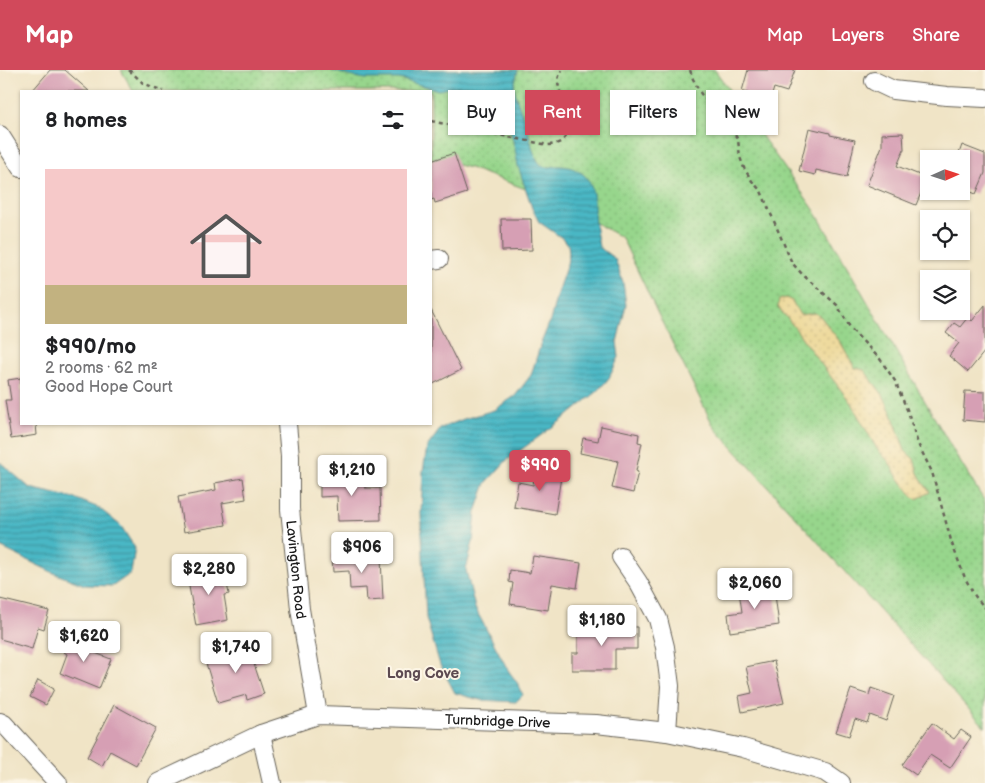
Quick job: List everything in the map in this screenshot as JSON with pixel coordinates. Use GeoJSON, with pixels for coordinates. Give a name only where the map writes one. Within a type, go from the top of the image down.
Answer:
{"type":"FeatureCollection","features":[{"type":"Feature","properties":{"kind":"street"},"geometry":{"type":"LineString","coordinates":[[874,81],[893,90],[985,98]]}},
{"type":"Feature","properties":{"kind":"street"},"geometry":{"type":"LineString","coordinates":[[0,136],[20,166]]}},
{"type":"Feature","properties":{"kind":"street","name":"Lavington Road"},"geometry":{"type":"LineString","coordinates":[[287,425],[290,456],[290,509],[299,600],[318,715]]}},
{"type":"Feature","properties":{"kind":"street"},"geometry":{"type":"LineString","coordinates":[[621,557],[638,582],[658,619],[666,647],[670,686],[667,732]]}},
{"type":"Feature","properties":{"kind":"street","name":"Turnbridge Drive"},"geometry":{"type":"LineString","coordinates":[[158,783],[261,734],[318,715],[596,724],[667,732],[752,750],[825,772],[842,783]]}},
{"type":"Feature","properties":{"kind":"street"},"geometry":{"type":"LineString","coordinates":[[0,722],[4,724],[58,783]]}},
{"type":"Feature","properties":{"kind":"street"},"geometry":{"type":"LineString","coordinates":[[261,734],[272,783]]}},
{"type":"Feature","properties":{"kind":"path"},"geometry":{"type":"LineString","coordinates":[[129,70],[143,82],[161,90]]}},
{"type":"Feature","properties":{"kind":"path"},"geometry":{"type":"LineString","coordinates":[[432,120],[548,145],[558,144],[565,138],[570,119],[558,79],[562,70]]}},
{"type":"Feature","properties":{"kind":"path"},"geometry":{"type":"LineString","coordinates":[[690,70],[701,94],[725,120],[738,140],[740,157],[744,168],[761,191],[792,262],[803,275],[837,305],[851,329],[880,358],[895,381],[918,444],[932,472],[952,544],[965,578],[975,596],[985,608]]}},
{"type":"Feature","properties":{"kind":"path"},"geometry":{"type":"LineString","coordinates":[[225,90],[234,88],[251,90]]}},
{"type":"Feature","properties":{"kind":"green space"},"geometry":{"type":"Polygon","coordinates":[[[121,70],[715,70],[729,90],[706,90],[706,135],[761,135],[815,211],[985,502],[985,727],[714,427],[622,238],[560,202],[470,168],[432,158],[432,90],[132,90],[121,70]]]}},
{"type":"Feature","properties":{"kind":"sand"},"geometry":{"type":"Polygon","coordinates":[[[786,298],[792,301],[800,315],[815,313],[821,317],[841,343],[855,368],[864,370],[883,395],[905,451],[914,459],[918,473],[930,492],[917,499],[913,497],[897,476],[889,462],[877,449],[851,403],[778,307],[779,300],[786,298]]]}},
{"type":"Feature","properties":{"kind":"water"},"geometry":{"type":"Polygon","coordinates":[[[330,70],[518,70],[515,90],[490,90],[467,86],[438,90],[399,79],[366,79],[330,70]]]}},
{"type":"Feature","properties":{"kind":"water"},"geometry":{"type":"Polygon","coordinates":[[[515,92],[525,123],[525,135],[529,135],[539,163],[545,167],[560,166],[575,169],[589,181],[594,199],[595,224],[599,247],[615,259],[623,282],[626,305],[617,342],[619,357],[609,378],[598,391],[566,417],[507,460],[486,483],[476,512],[473,542],[466,570],[475,608],[523,695],[516,702],[480,700],[455,693],[440,665],[426,618],[421,514],[423,471],[427,447],[441,428],[494,410],[515,396],[531,375],[567,264],[568,244],[539,222],[532,208],[518,166],[512,135],[515,135],[515,92]]]}},
{"type":"Feature","properties":{"kind":"water"},"geometry":{"type":"Polygon","coordinates":[[[0,462],[30,488],[74,498],[99,508],[121,526],[135,548],[131,573],[113,586],[85,585],[56,574],[0,547],[0,462]]]}},
{"type":"Feature","properties":{"kind":"building"},"geometry":{"type":"Polygon","coordinates":[[[50,70],[65,70],[88,90],[33,90],[50,70]]]}},
{"type":"Feature","properties":{"kind":"building"},"geometry":{"type":"Polygon","coordinates":[[[748,70],[795,70],[787,92],[774,88],[773,90],[742,90],[748,70]]]}},
{"type":"Feature","properties":{"kind":"building"},"geometry":{"type":"Polygon","coordinates":[[[809,128],[855,140],[847,177],[816,170],[815,175],[799,171],[809,128]]]}},
{"type":"Feature","properties":{"kind":"building"},"geometry":{"type":"Polygon","coordinates":[[[903,133],[904,149],[897,166],[920,175],[920,195],[916,205],[867,185],[882,146],[882,134],[903,133]]]}},
{"type":"Feature","properties":{"kind":"building"},"geometry":{"type":"Polygon","coordinates":[[[962,145],[985,154],[985,173],[976,194],[970,192],[970,150],[960,150],[962,145]]]}},
{"type":"Feature","properties":{"kind":"building"},"geometry":{"type":"Polygon","coordinates":[[[454,153],[467,193],[435,203],[434,199],[432,200],[432,161],[454,153]]]}},
{"type":"Feature","properties":{"kind":"building"},"geometry":{"type":"Polygon","coordinates":[[[501,219],[531,219],[532,250],[502,251],[501,219]]]}},
{"type":"Feature","properties":{"kind":"building"},"geometry":{"type":"Polygon","coordinates":[[[985,305],[985,351],[968,372],[949,356],[959,343],[946,333],[954,323],[960,327],[966,320],[970,319],[972,321],[985,305]]]}},
{"type":"Feature","properties":{"kind":"building"},"geometry":{"type":"Polygon","coordinates":[[[432,312],[461,370],[432,384],[432,312]]]}},
{"type":"Feature","properties":{"kind":"building"},"geometry":{"type":"Polygon","coordinates":[[[20,378],[20,425],[36,425],[37,435],[11,439],[5,400],[11,400],[8,380],[20,378]]]}},
{"type":"Feature","properties":{"kind":"building"},"geometry":{"type":"Polygon","coordinates":[[[965,391],[985,392],[985,422],[963,420],[965,391]]]}},
{"type":"Feature","properties":{"kind":"building"},"geometry":{"type":"Polygon","coordinates":[[[601,426],[639,434],[638,442],[642,443],[633,493],[612,488],[618,461],[580,453],[583,438],[598,441],[601,426]]]}},
{"type":"Feature","properties":{"kind":"building"},"geometry":{"type":"Polygon","coordinates":[[[536,466],[562,471],[555,514],[514,507],[518,482],[533,485],[536,466]]]}},
{"type":"Feature","properties":{"kind":"building"},"geometry":{"type":"Polygon","coordinates":[[[364,474],[365,488],[380,488],[381,520],[338,521],[337,496],[320,497],[320,475],[364,474]]]}},
{"type":"Feature","properties":{"kind":"building"},"geometry":{"type":"Polygon","coordinates":[[[243,478],[246,499],[222,503],[226,525],[184,532],[178,497],[216,490],[215,483],[243,478]]]}},
{"type":"Feature","properties":{"kind":"building"},"geometry":{"type":"Polygon","coordinates":[[[349,553],[349,560],[381,558],[383,600],[367,601],[366,588],[350,589],[349,571],[333,572],[332,554],[349,553]]]}},
{"type":"Feature","properties":{"kind":"building"},"geometry":{"type":"Polygon","coordinates":[[[533,556],[581,563],[577,588],[552,584],[548,610],[510,604],[513,583],[509,582],[510,570],[530,573],[533,556]]]}},
{"type":"Feature","properties":{"kind":"building"},"geometry":{"type":"Polygon","coordinates":[[[224,568],[229,594],[224,595],[228,620],[196,626],[187,575],[224,568]]]}},
{"type":"Feature","properties":{"kind":"building"},"geometry":{"type":"Polygon","coordinates":[[[774,587],[779,625],[730,632],[728,614],[742,612],[739,591],[774,587]]]}},
{"type":"Feature","properties":{"kind":"building"},"geometry":{"type":"Polygon","coordinates":[[[0,599],[49,611],[44,629],[38,627],[32,649],[0,639],[0,599]]]}},
{"type":"Feature","properties":{"kind":"building"},"geometry":{"type":"Polygon","coordinates":[[[578,626],[637,627],[637,649],[615,649],[615,670],[572,670],[572,653],[578,653],[578,626]]]}},
{"type":"Feature","properties":{"kind":"building"},"geometry":{"type":"Polygon","coordinates":[[[71,633],[86,639],[82,648],[111,659],[99,689],[60,673],[67,654],[64,652],[71,633]]]}},
{"type":"Feature","properties":{"kind":"building"},"geometry":{"type":"Polygon","coordinates":[[[258,642],[264,661],[254,664],[264,694],[247,700],[246,695],[218,703],[205,660],[258,642]]]}},
{"type":"Feature","properties":{"kind":"building"},"geometry":{"type":"Polygon","coordinates":[[[774,661],[784,703],[742,712],[739,696],[752,693],[746,667],[774,661]]]}},
{"type":"Feature","properties":{"kind":"building"},"geometry":{"type":"Polygon","coordinates":[[[38,680],[54,689],[46,705],[30,697],[38,680]]]}},
{"type":"Feature","properties":{"kind":"building"},"geometry":{"type":"Polygon","coordinates":[[[871,688],[894,696],[886,721],[870,715],[867,723],[855,719],[849,736],[836,732],[851,689],[869,695],[871,688]]]}},
{"type":"Feature","properties":{"kind":"building"},"geometry":{"type":"Polygon","coordinates":[[[114,705],[156,728],[136,765],[110,751],[102,766],[87,757],[114,705]]]}},
{"type":"Feature","properties":{"kind":"building"},"geometry":{"type":"Polygon","coordinates":[[[932,723],[954,739],[961,730],[971,737],[950,768],[930,755],[916,775],[902,765],[932,723]]]}},
{"type":"Feature","properties":{"kind":"district","name":"Long Cove"},"geometry":{"type":"Point","coordinates":[423,673]}}]}
